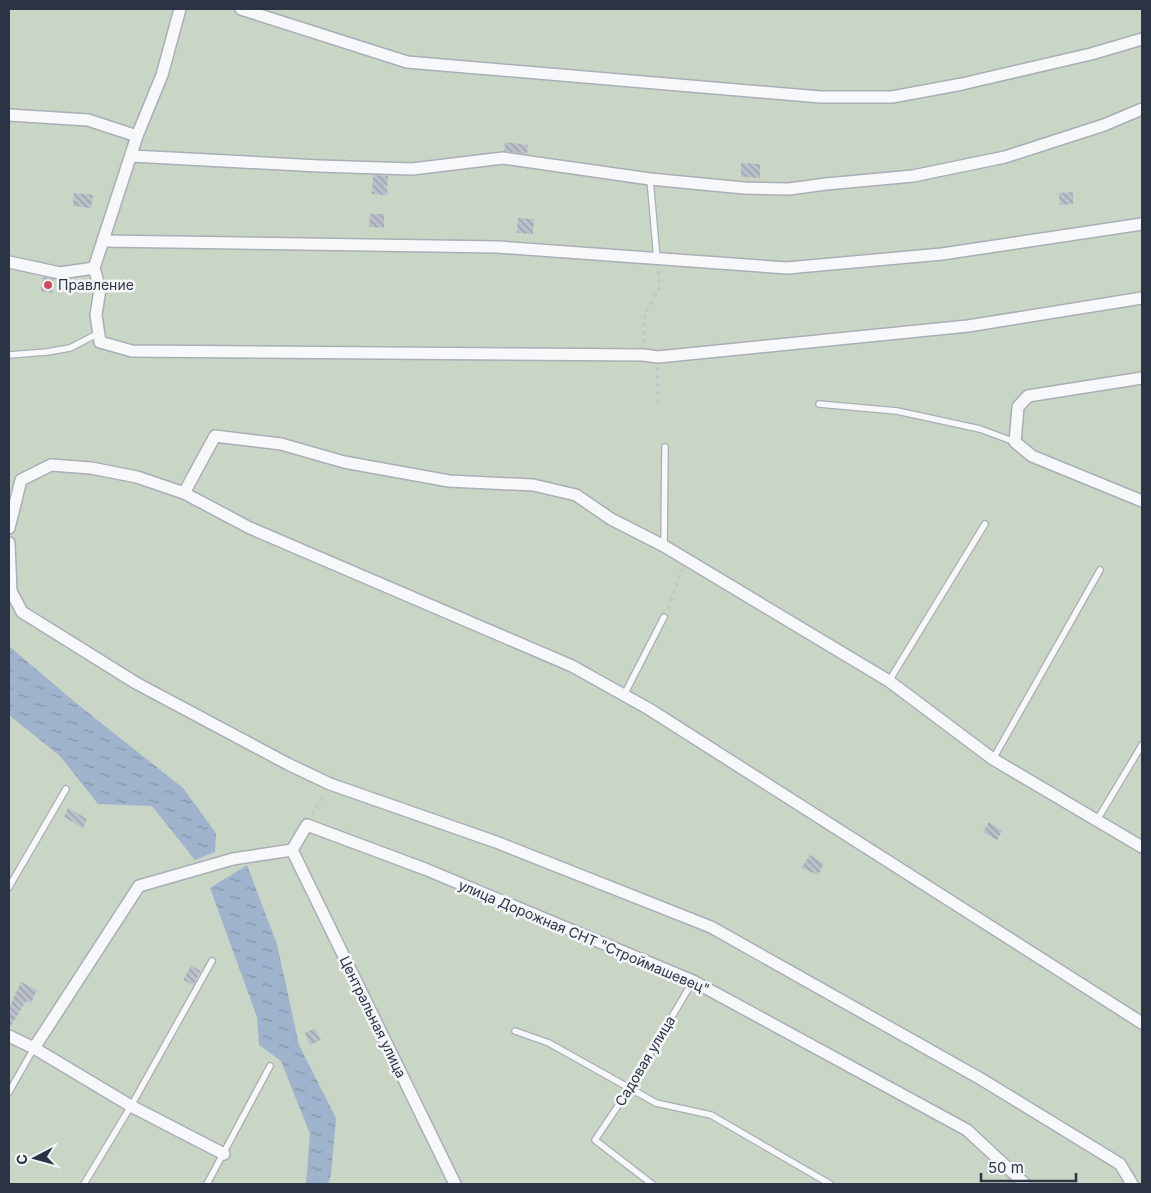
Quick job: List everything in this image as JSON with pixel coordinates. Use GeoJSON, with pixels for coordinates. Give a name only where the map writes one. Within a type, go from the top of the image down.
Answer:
{"type":"FeatureCollection","features":[{"type":"Feature","properties":{"kind":"street"},"geometry":{"type":"LineString","coordinates":[[180,9],[162,75],[137,136],[94,268],[100,289],[96,316],[100,342],[132,351],[644,354],[658,357],[968,326],[1142,298]]}},
{"type":"Feature","properties":{"kind":"street"},"geometry":{"type":"LineString","coordinates":[[241,9],[407,62],[821,97],[892,97],[944,88],[1082,56],[1142,39]]}},
{"type":"Feature","properties":{"kind":"street"},"geometry":{"type":"LineString","coordinates":[[132,156],[412,169],[503,158],[650,179],[744,188],[789,189],[913,176],[1005,157],[1104,125],[1142,109]]}},
{"type":"Feature","properties":{"kind":"street"},"geometry":{"type":"LineString","coordinates":[[9,114],[88,120],[137,136]]}},
{"type":"Feature","properties":{"kind":"street"},"geometry":{"type":"LineString","coordinates":[[103,241],[498,247],[787,268],[942,254],[1142,224]]}},
{"type":"Feature","properties":{"kind":"street"},"geometry":{"type":"LineString","coordinates":[[9,262],[60,273],[94,268]]}},
{"type":"Feature","properties":{"kind":"street"},"geometry":{"type":"LineString","coordinates":[[1142,378],[1028,396],[1018,407],[1015,442],[1032,456],[1142,501]]}},
{"type":"Feature","properties":{"kind":"street"},"geometry":{"type":"LineString","coordinates":[[184,493],[215,436],[281,444],[344,462],[449,481],[533,485],[576,495],[610,519],[664,546],[889,681],[993,759],[1142,847]]}},
{"type":"Feature","properties":{"kind":"street"},"geometry":{"type":"LineString","coordinates":[[9,528],[20,480],[51,464],[91,468],[128,475],[184,493],[250,528],[572,666],[649,709],[1142,1023]]}},
{"type":"Feature","properties":{"kind":"street"},"geometry":{"type":"LineString","coordinates":[[9,543],[11,591],[22,612],[136,683],[288,764],[330,784],[496,842],[711,927],[998,1089],[1120,1164],[1132,1184]]}},
{"type":"Feature","properties":{"kind":"street"},"geometry":{"type":"LineString","coordinates":[[34,1048],[138,886],[234,859],[292,850],[307,826]]}},
{"type":"Feature","properties":{"kind":"street","name":"улица Дорожная СНТ \"Строймашевец\""},"geometry":{"type":"LineString","coordinates":[[307,826],[425,869],[693,981],[968,1130],[1021,1183]]}},
{"type":"Feature","properties":{"kind":"street","name":"Центральная улица"},"geometry":{"type":"LineString","coordinates":[[292,850],[455,1184]]}},
{"type":"Feature","properties":{"kind":"street"},"geometry":{"type":"LineString","coordinates":[[9,1036],[34,1048],[131,1106],[224,1154]]}},
{"type":"Feature","properties":{"kind":"lane"},"geometry":{"type":"LineString","coordinates":[[650,179],[657,259]]}},
{"type":"Feature","properties":{"kind":"lane"},"geometry":{"type":"LineString","coordinates":[[9,355],[70,348],[99,333]]}},
{"type":"Feature","properties":{"kind":"lane"},"geometry":{"type":"LineString","coordinates":[[819,404],[897,411],[980,429],[1015,442]]}},
{"type":"Feature","properties":{"kind":"lane"},"geometry":{"type":"LineString","coordinates":[[664,546],[665,447]]}},
{"type":"Feature","properties":{"kind":"lane"},"geometry":{"type":"LineString","coordinates":[[889,681],[986,524]]}},
{"type":"Feature","properties":{"kind":"lane"},"geometry":{"type":"LineString","coordinates":[[993,759],[1100,570]]}},
{"type":"Feature","properties":{"kind":"lane"},"geometry":{"type":"LineString","coordinates":[[624,695],[664,617]]}},
{"type":"Feature","properties":{"kind":"lane"},"geometry":{"type":"LineString","coordinates":[[1097,820],[1142,745]]}},
{"type":"Feature","properties":{"kind":"lane"},"geometry":{"type":"LineString","coordinates":[[9,887],[66,789]]}},
{"type":"Feature","properties":{"kind":"lane"},"geometry":{"type":"LineString","coordinates":[[84,1184],[131,1106],[212,961]]}},
{"type":"Feature","properties":{"kind":"lane","name":"Садовая улица"},"geometry":{"type":"LineString","coordinates":[[652,1184],[595,1140],[630,1088],[693,981]]}},
{"type":"Feature","properties":{"kind":"lane"},"geometry":{"type":"LineString","coordinates":[[515,1031],[549,1043],[656,1103],[711,1114],[830,1184]]}},
{"type":"Feature","properties":{"kind":"lane"},"geometry":{"type":"LineString","coordinates":[[9,1092],[34,1048]]}},
{"type":"Feature","properties":{"kind":"lane"},"geometry":{"type":"LineString","coordinates":[[207,1184],[270,1066]]}},
{"type":"Feature","properties":{"kind":"path"},"geometry":{"type":"LineString","coordinates":[[644,354],[645,313],[660,287],[657,259]]}},
{"type":"Feature","properties":{"kind":"path"},"geometry":{"type":"LineString","coordinates":[[657,373],[658,403]]}},
{"type":"Feature","properties":{"kind":"path"},"geometry":{"type":"LineString","coordinates":[[664,617],[686,559]]}},
{"type":"Feature","properties":{"kind":"path"},"geometry":{"type":"LineString","coordinates":[[307,826],[330,784]]}},
{"type":"Feature","properties":{"kind":"green space"},"geometry":{"type":"Polygon","coordinates":[[[9,9],[1142,9],[1142,1184],[9,1184],[9,9]]]}},
{"type":"Feature","properties":{"kind":"water"},"geometry":{"type":"Polygon","coordinates":[[[9,646],[76,703],[183,788],[216,833],[215,852],[195,860],[152,806],[98,804],[60,756],[9,715],[9,646]]]}},
{"type":"Feature","properties":{"kind":"water"},"geometry":{"type":"Polygon","coordinates":[[[247,865],[277,944],[299,1045],[336,1118],[331,1175],[328,1184],[306,1184],[310,1134],[281,1061],[259,1045],[257,1017],[210,888],[247,865]]]}},
{"type":"Feature","properties":{"kind":"building"},"geometry":{"type":"Polygon","coordinates":[[[505,142],[528,145],[527,154],[504,151],[505,142]]]}},
{"type":"Feature","properties":{"kind":"building"},"geometry":{"type":"Polygon","coordinates":[[[741,163],[760,164],[760,178],[741,177],[741,163]]]}},
{"type":"Feature","properties":{"kind":"building"},"geometry":{"type":"Polygon","coordinates":[[[373,175],[388,176],[387,195],[372,194],[373,175]]]}},
{"type":"Feature","properties":{"kind":"building"},"geometry":{"type":"Polygon","coordinates":[[[1073,192],[1073,204],[1060,205],[1059,193],[1073,192]]]}},
{"type":"Feature","properties":{"kind":"building"},"geometry":{"type":"Polygon","coordinates":[[[74,193],[93,195],[91,208],[73,206],[74,193]]]}},
{"type":"Feature","properties":{"kind":"building"},"geometry":{"type":"Polygon","coordinates":[[[370,214],[384,214],[384,228],[369,227],[370,214]]]}},
{"type":"Feature","properties":{"kind":"building"},"geometry":{"type":"Polygon","coordinates":[[[518,218],[534,219],[533,234],[517,233],[518,218]]]}},
{"type":"Feature","properties":{"kind":"building","name":"Правление"},"geometry":{"type":"Polygon","coordinates":[[[43,277],[54,279],[52,293],[41,291],[43,277]]]}},
{"type":"Feature","properties":{"kind":"building"},"geometry":{"type":"Polygon","coordinates":[[[68,808],[87,819],[83,828],[64,817],[68,808]]]}},
{"type":"Feature","properties":{"kind":"building"},"geometry":{"type":"Polygon","coordinates":[[[989,822],[1002,831],[997,840],[983,832],[989,822]]]}},
{"type":"Feature","properties":{"kind":"building"},"geometry":{"type":"Polygon","coordinates":[[[810,855],[824,864],[818,875],[801,868],[810,855]]]}},
{"type":"Feature","properties":{"kind":"building"},"geometry":{"type":"Polygon","coordinates":[[[191,966],[201,971],[193,985],[183,980],[191,966]]]}},
{"type":"Feature","properties":{"kind":"building"},"geometry":{"type":"Polygon","coordinates":[[[21,982],[37,990],[31,1003],[26,1001],[9,1029],[9,1008],[21,982]]]}},
{"type":"Feature","properties":{"kind":"building"},"geometry":{"type":"Polygon","coordinates":[[[315,1028],[321,1040],[310,1045],[305,1033],[315,1028]]]}},
{"type":"Feature","properties":{"kind":"place","name":"Правление"},"geometry":{"type":"Point","coordinates":[48,285]}}]}
